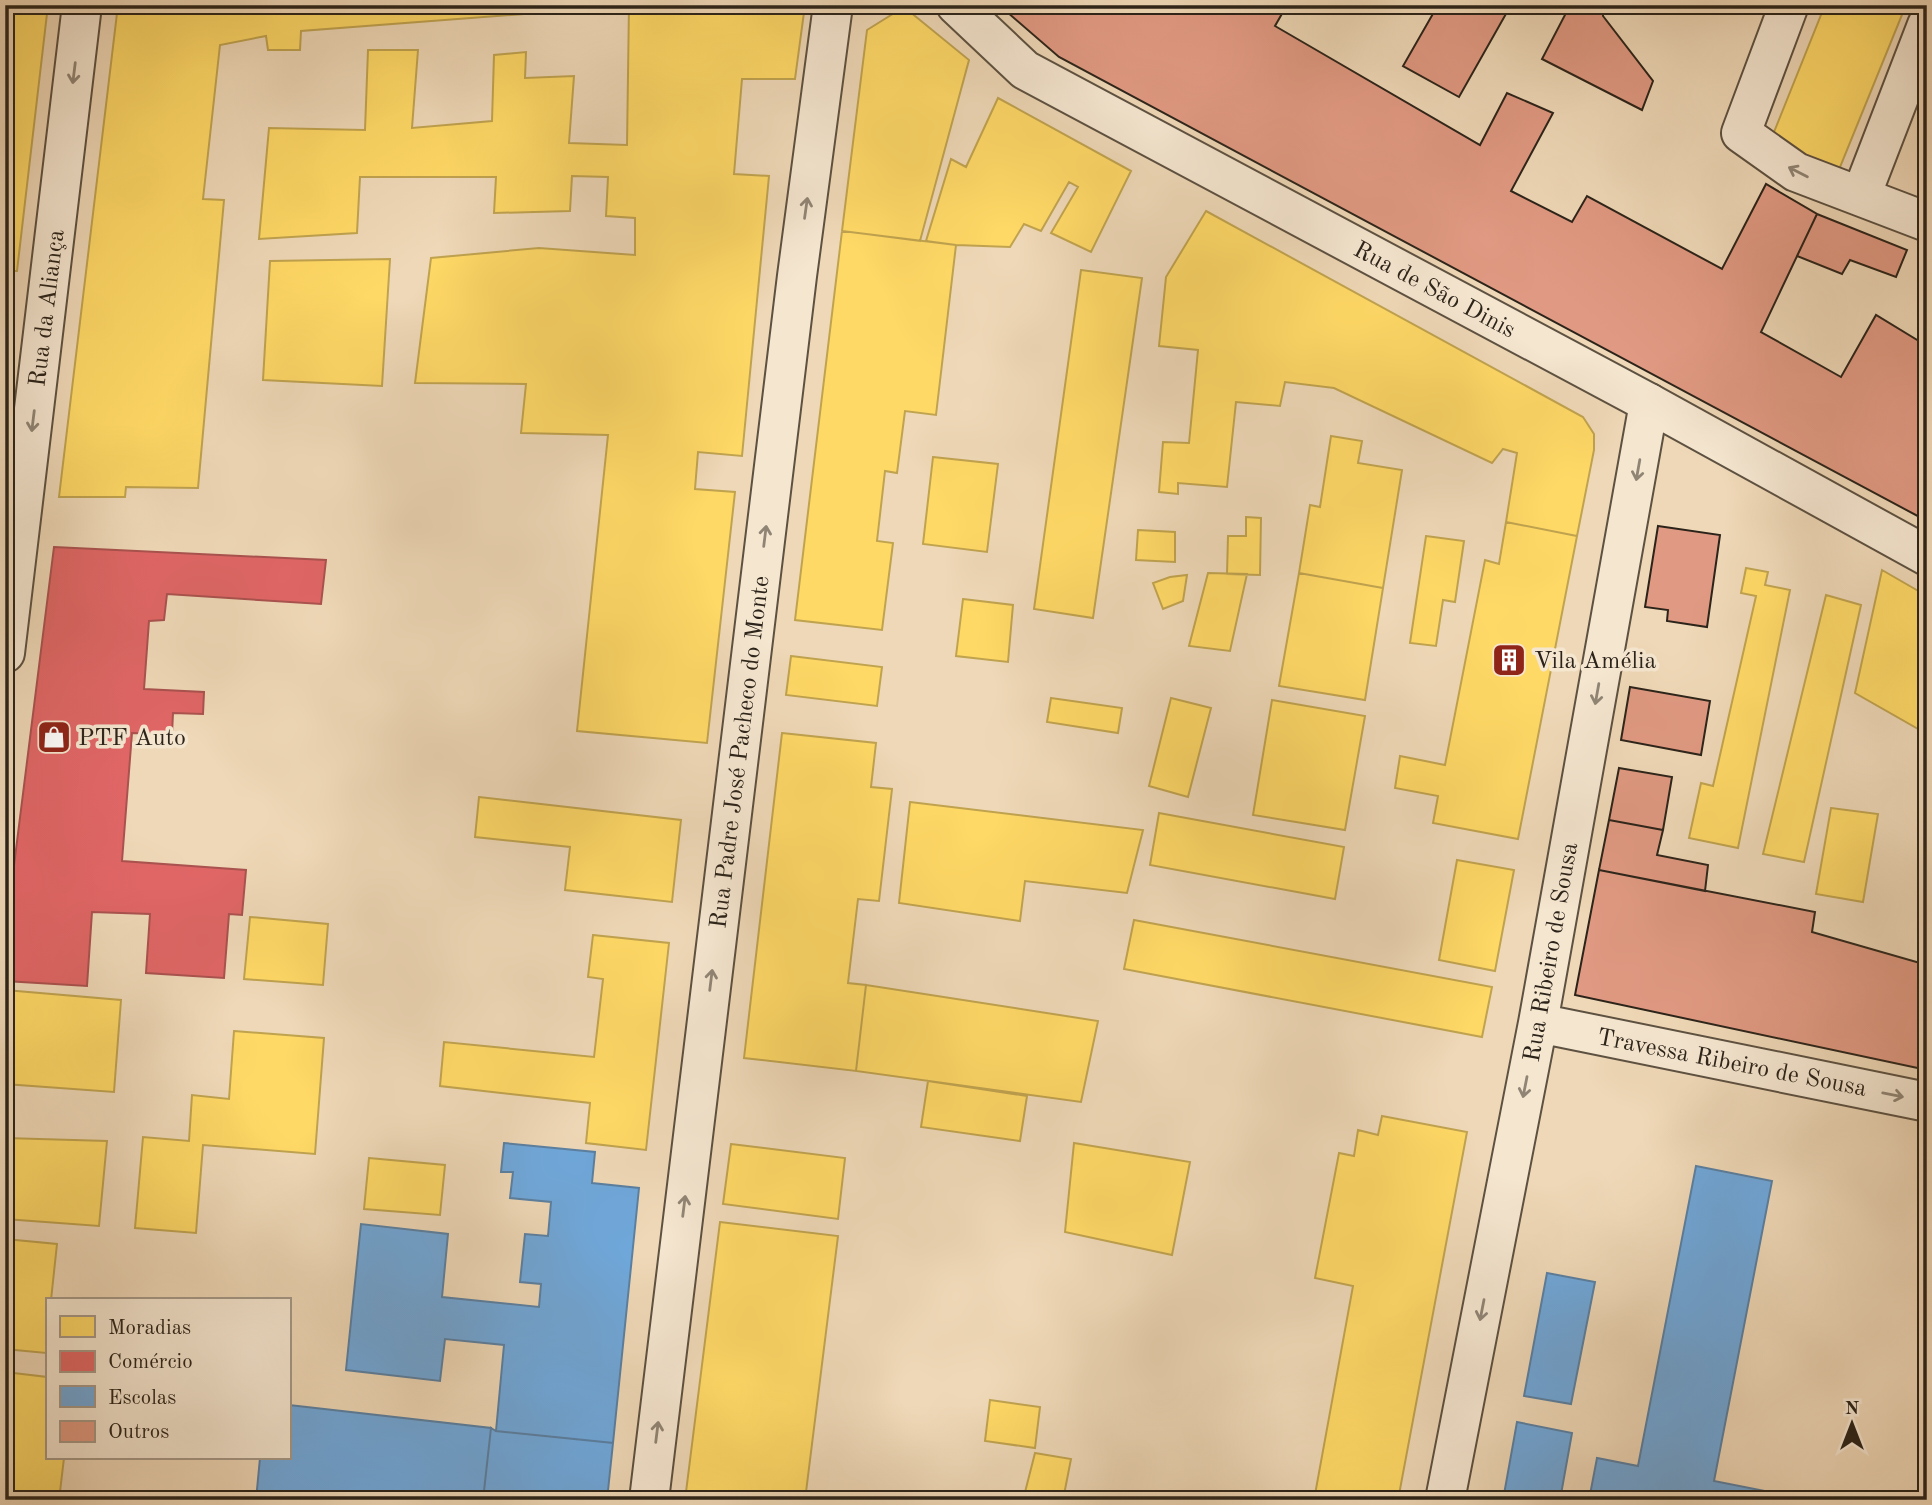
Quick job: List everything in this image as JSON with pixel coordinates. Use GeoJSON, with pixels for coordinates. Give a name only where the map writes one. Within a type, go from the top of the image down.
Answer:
{"type":"FeatureCollection","features":[{"type":"Feature","properties":{"kind":"street","name":"Rua da Aliança"},"geometry":{"type":"LineString","coordinates":[[5,653],[82,5]]}},
{"type":"Feature","properties":{"kind":"street","name":"Rua Padre José Pacheco do Monte"},"geometry":{"type":"LineString","coordinates":[[649,1500],[797,275],[833,5]]}},
{"type":"Feature","properties":{"kind":"street","name":"Rua de São Dinis"},"geometry":{"type":"LineString","coordinates":[[956,5],[1025,70],[1649,403],[1927,556]]}},
{"type":"Feature","properties":{"kind":"street"},"geometry":{"type":"LineString","coordinates":[[1789,5],[1741,133],[1796,172],[1927,222]]}},
{"type":"Feature","properties":{"kind":"street"},"geometry":{"type":"LineString","coordinates":[[1861,196],[1927,25]]}},
{"type":"Feature","properties":{"kind":"street","name":"Rua Ribeiro de Sousa"},"geometry":{"type":"LineString","coordinates":[[1445,1500],[1538,1023],[1649,403]]}},
{"type":"Feature","properties":{"kind":"street","name":"Travessa Ribeiro de Sousa"},"geometry":{"type":"LineString","coordinates":[[1538,1023],[1927,1102]]}},
{"type":"Feature","properties":{"kind":"building: Moradias"},"geometry":{"type":"Polygon","coordinates":[[[5,5],[48,5],[17,271],[5,271],[5,5]]]}},
{"type":"Feature","properties":{"kind":"building: Moradias"},"geometry":{"type":"Polygon","coordinates":[[[118,5],[577,5],[577,10],[301,31],[300,50],[268,50],[266,36],[220,45],[203,199],[224,200],[198,488],[126,487],[125,497],[59,497],[118,5]]]}},
{"type":"Feature","properties":{"kind":"building: Moradias"},"geometry":{"type":"Polygon","coordinates":[[[629,5],[805,5],[795,79],[742,79],[734,174],[769,176],[742,456],[698,452],[695,489],[735,492],[707,743],[577,731],[608,435],[521,433],[526,384],[415,383],[431,258],[539,248],[635,255],[635,218],[606,216],[608,177],[572,176],[570,211],[494,213],[496,177],[360,177],[357,233],[259,239],[269,128],[365,130],[368,50],[418,50],[412,128],[492,121],[494,55],[526,52],[525,78],[574,76],[569,143],[627,145],[629,5]]]}},
{"type":"Feature","properties":{"kind":"building: Moradias"},"geometry":{"type":"Polygon","coordinates":[[[1825,5],[1906,5],[1834,182],[1766,152],[1825,5]]]}},
{"type":"Feature","properties":{"kind":"building: Moradias"},"geometry":{"type":"Polygon","coordinates":[[[904,7],[969,60],[920,241],[842,231],[867,30],[904,7]]]}},
{"type":"Feature","properties":{"kind":"building: Moradias"},"geometry":{"type":"Polygon","coordinates":[[[998,98],[1131,171],[1091,252],[1051,233],[1078,187],[1069,182],[1041,231],[1024,224],[1010,247],[926,241],[951,159],[966,167],[998,98]]]}},
{"type":"Feature","properties":{"kind":"building: Moradias"},"geometry":{"type":"Polygon","coordinates":[[[1206,211],[1583,417],[1594,434],[1594,450],[1577,536],[1506,522],[1517,453],[1503,449],[1492,463],[1334,388],[1285,382],[1280,406],[1236,402],[1227,487],[1178,483],[1178,494],[1159,492],[1163,442],[1189,443],[1198,350],[1159,346],[1166,277],[1206,211]]]}},
{"type":"Feature","properties":{"kind":"building: Moradias"},"geometry":{"type":"Polygon","coordinates":[[[842,231],[956,245],[936,415],[905,411],[897,473],[885,471],[877,541],[893,543],[882,630],[795,620],[842,231]]]}},
{"type":"Feature","properties":{"kind":"building: Moradias"},"geometry":{"type":"Polygon","coordinates":[[[390,259],[382,386],[263,380],[270,261],[390,259]]]}},
{"type":"Feature","properties":{"kind":"building: Moradias"},"geometry":{"type":"Polygon","coordinates":[[[1081,270],[1142,278],[1093,618],[1034,609],[1081,270]]]}},
{"type":"Feature","properties":{"kind":"building: Moradias"},"geometry":{"type":"Polygon","coordinates":[[[5,320],[10,320],[5,357],[5,320]]]}},
{"type":"Feature","properties":{"kind":"building: Moradias"},"geometry":{"type":"Polygon","coordinates":[[[1331,436],[1362,441],[1358,463],[1402,470],[1383,588],[1299,573],[1310,505],[1320,507],[1331,436]]]}},
{"type":"Feature","properties":{"kind":"building: Moradias"},"geometry":{"type":"Polygon","coordinates":[[[933,457],[998,464],[987,552],[923,544],[933,457]]]}},
{"type":"Feature","properties":{"kind":"building: Moradias"},"geometry":{"type":"Polygon","coordinates":[[[1246,517],[1261,518],[1260,575],[1227,574],[1228,536],[1246,536],[1246,517]]]}},
{"type":"Feature","properties":{"kind":"building: Moradias","name":"Vila Amélia"},"geometry":{"type":"Polygon","coordinates":[[[1506,522],[1577,536],[1518,839],[1433,823],[1438,796],[1395,788],[1400,756],[1445,765],[1485,560],[1499,564],[1506,522]]]}},
{"type":"Feature","properties":{"kind":"building: Moradias"},"geometry":{"type":"Polygon","coordinates":[[[1138,530],[1175,532],[1175,562],[1136,560],[1138,530]]]}},
{"type":"Feature","properties":{"kind":"building: Moradias"},"geometry":{"type":"Polygon","coordinates":[[[1426,536],[1464,541],[1455,602],[1443,600],[1436,646],[1410,643],[1426,536]]]}},
{"type":"Feature","properties":{"kind":"building: Moradias"},"geometry":{"type":"Polygon","coordinates":[[[1746,568],[1768,572],[1765,585],[1790,590],[1738,848],[1689,838],[1701,783],[1713,786],[1756,596],[1741,593],[1746,568]]]}},
{"type":"Feature","properties":{"kind":"building: Moradias"},"geometry":{"type":"Polygon","coordinates":[[[1882,570],[1927,596],[1927,734],[1855,693],[1882,570]]]}},
{"type":"Feature","properties":{"kind":"building: Moradias"},"geometry":{"type":"Polygon","coordinates":[[[1208,573],[1247,574],[1230,651],[1189,646],[1208,573]]]}},
{"type":"Feature","properties":{"kind":"building: Moradias"},"geometry":{"type":"Polygon","coordinates":[[[1299,573],[1383,588],[1365,700],[1279,686],[1299,573]]]}},
{"type":"Feature","properties":{"kind":"building: Moradias"},"geometry":{"type":"Polygon","coordinates":[[[1187,575],[1183,601],[1163,609],[1153,583],[1187,575]]]}},
{"type":"Feature","properties":{"kind":"building: Moradias"},"geometry":{"type":"Polygon","coordinates":[[[1826,595],[1861,605],[1804,862],[1763,854],[1826,595]]]}},
{"type":"Feature","properties":{"kind":"building: Moradias"},"geometry":{"type":"Polygon","coordinates":[[[963,599],[1013,605],[1008,662],[956,656],[963,599]]]}},
{"type":"Feature","properties":{"kind":"building: Moradias"},"geometry":{"type":"Polygon","coordinates":[[[791,656],[882,667],[877,706],[786,695],[791,656]]]}},
{"type":"Feature","properties":{"kind":"building: Moradias"},"geometry":{"type":"Polygon","coordinates":[[[1051,698],[1122,708],[1118,733],[1047,722],[1051,698]]]}},
{"type":"Feature","properties":{"kind":"building: Moradias"},"geometry":{"type":"Polygon","coordinates":[[[1171,698],[1211,708],[1188,797],[1149,786],[1171,698]]]}},
{"type":"Feature","properties":{"kind":"building: Moradias"},"geometry":{"type":"Polygon","coordinates":[[[1272,700],[1365,716],[1345,830],[1253,815],[1272,700]]]}},
{"type":"Feature","properties":{"kind":"building: Moradias"},"geometry":{"type":"Polygon","coordinates":[[[782,733],[876,743],[871,787],[892,789],[879,901],[858,899],[848,983],[866,985],[856,1071],[744,1058],[782,733]]]}},
{"type":"Feature","properties":{"kind":"building: Moradias"},"geometry":{"type":"Polygon","coordinates":[[[479,797],[681,820],[672,902],[565,890],[570,847],[475,837],[479,797]]]}},
{"type":"Feature","properties":{"kind":"building: Moradias"},"geometry":{"type":"Polygon","coordinates":[[[910,802],[1143,830],[1127,893],[1025,881],[1020,921],[899,903],[910,802]]]}},
{"type":"Feature","properties":{"kind":"building: Moradias"},"geometry":{"type":"Polygon","coordinates":[[[1831,808],[1878,814],[1863,902],[1816,894],[1831,808]]]}},
{"type":"Feature","properties":{"kind":"building: Moradias"},"geometry":{"type":"Polygon","coordinates":[[[1159,813],[1344,847],[1335,899],[1150,865],[1159,813]]]}},
{"type":"Feature","properties":{"kind":"building: Moradias"},"geometry":{"type":"Polygon","coordinates":[[[1457,860],[1514,870],[1495,971],[1439,960],[1457,860]]]}},
{"type":"Feature","properties":{"kind":"building: Moradias"},"geometry":{"type":"Polygon","coordinates":[[[250,917],[328,924],[323,985],[244,979],[250,917]]]}},
{"type":"Feature","properties":{"kind":"building: Moradias"},"geometry":{"type":"Polygon","coordinates":[[[1134,920],[1492,987],[1482,1037],[1124,969],[1134,920]]]}},
{"type":"Feature","properties":{"kind":"building: Moradias"},"geometry":{"type":"Polygon","coordinates":[[[593,935],[669,943],[646,1150],[586,1143],[590,1103],[440,1086],[444,1042],[594,1057],[603,979],[588,977],[593,935]]]}},
{"type":"Feature","properties":{"kind":"building: Moradias"},"geometry":{"type":"Polygon","coordinates":[[[866,985],[1098,1021],[1081,1102],[856,1071],[866,985]]]}},
{"type":"Feature","properties":{"kind":"building: Moradias"},"geometry":{"type":"Polygon","coordinates":[[[5,990],[121,1000],[114,1092],[5,1084],[5,990]]]}},
{"type":"Feature","properties":{"kind":"building: Moradias"},"geometry":{"type":"Polygon","coordinates":[[[234,1031],[324,1038],[315,1154],[203,1145],[196,1233],[135,1228],[143,1137],[189,1141],[192,1095],[229,1099],[234,1031]]]}},
{"type":"Feature","properties":{"kind":"building: Moradias"},"geometry":{"type":"Polygon","coordinates":[[[928,1081],[1027,1096],[1020,1141],[921,1127],[928,1081]]]}},
{"type":"Feature","properties":{"kind":"building: Moradias"},"geometry":{"type":"Polygon","coordinates":[[[1382,1116],[1467,1132],[1398,1500],[1314,1500],[1353,1286],[1315,1278],[1339,1153],[1354,1156],[1358,1130],[1378,1135],[1382,1116]]]}},
{"type":"Feature","properties":{"kind":"building: Moradias"},"geometry":{"type":"Polygon","coordinates":[[[5,1138],[107,1141],[99,1226],[5,1219],[5,1138]]]}},
{"type":"Feature","properties":{"kind":"building: Moradias"},"geometry":{"type":"Polygon","coordinates":[[[1074,1143],[1190,1162],[1172,1255],[1065,1232],[1074,1143]]]}},
{"type":"Feature","properties":{"kind":"building: Moradias"},"geometry":{"type":"Polygon","coordinates":[[[731,1144],[845,1158],[838,1219],[723,1204],[731,1144]]]}},
{"type":"Feature","properties":{"kind":"building: Moradias"},"geometry":{"type":"Polygon","coordinates":[[[369,1158],[445,1165],[440,1215],[364,1209],[369,1158]]]}},
{"type":"Feature","properties":{"kind":"building: Moradias"},"geometry":{"type":"Polygon","coordinates":[[[720,1222],[838,1236],[805,1500],[685,1500],[720,1222]]]}},
{"type":"Feature","properties":{"kind":"building: Moradias"},"geometry":{"type":"Polygon","coordinates":[[[5,1239],[57,1244],[51,1298],[46,1298],[46,1353],[5,1349],[5,1239]]]}},
{"type":"Feature","properties":{"kind":"building: Moradias"},"geometry":{"type":"Polygon","coordinates":[[[5,1372],[46,1377],[46,1460],[64,1460],[59,1500],[5,1500],[5,1372]]]}},
{"type":"Feature","properties":{"kind":"building: Moradias"},"geometry":{"type":"Polygon","coordinates":[[[990,1400],[1040,1407],[1035,1448],[985,1441],[990,1400]]]}},
{"type":"Feature","properties":{"kind":"building: Moradias"},"geometry":{"type":"Polygon","coordinates":[[[1035,1453],[1071,1459],[1063,1500],[1023,1500],[1035,1453]]]}},
{"type":"Feature","properties":{"kind":"building: Comércio"},"geometry":{"type":"Polygon","coordinates":[[[54,547],[326,560],[321,604],[167,594],[164,620],[149,621],[144,689],[204,692],[203,714],[173,713],[172,734],[132,733],[122,861],[246,870],[242,915],[229,914],[224,978],[146,973],[150,914],[92,912],[87,986],[5,981],[5,937],[54,547]]]}},
{"type":"Feature","properties":{"kind":"building: Escolas"},"geometry":{"type":"Polygon","coordinates":[[[504,1143],[595,1152],[592,1183],[639,1188],[613,1443],[496,1431],[504,1345],[445,1339],[440,1381],[346,1370],[361,1224],[448,1234],[442,1297],[539,1307],[541,1284],[520,1282],[525,1234],[548,1236],[551,1202],[510,1198],[513,1172],[501,1172],[504,1143]]]}},
{"type":"Feature","properties":{"kind":"building: Escolas"},"geometry":{"type":"Polygon","coordinates":[[[1696,1166],[1772,1181],[1714,1481],[1811,1500],[1589,1500],[1597,1458],[1638,1466],[1696,1166]]]}},
{"type":"Feature","properties":{"kind":"building: Escolas"},"geometry":{"type":"Polygon","coordinates":[[[1547,1273],[1595,1282],[1571,1404],[1524,1396],[1547,1273]]]}},
{"type":"Feature","properties":{"kind":"building: Escolas"},"geometry":{"type":"Polygon","coordinates":[[[290,1405],[491,1428],[483,1500],[256,1500],[260,1460],[290,1460],[290,1405]]]}},
{"type":"Feature","properties":{"kind":"building: Escolas"},"geometry":{"type":"Polygon","coordinates":[[[1517,1422],[1572,1433],[1560,1500],[1503,1500],[1517,1422]]]}},
{"type":"Feature","properties":{"kind":"building: Escolas"},"geometry":{"type":"Polygon","coordinates":[[[491,1428],[496,1431],[613,1443],[607,1500],[483,1500],[491,1428]]]}},
{"type":"Feature","properties":{"kind":"building: Outros"},"geometry":{"type":"Polygon","coordinates":[[[999,5],[1287,5],[1275,26],[1480,145],[1507,93],[1553,113],[1511,191],[1572,222],[1587,196],[1722,269],[1766,184],[1817,214],[1761,332],[1841,377],[1876,315],[1927,346],[1927,521],[1059,57],[999,5]]]}},
{"type":"Feature","properties":{"kind":"building: Outros"},"geometry":{"type":"Polygon","coordinates":[[[1438,5],[1511,5],[1459,97],[1403,66],[1438,5]]]}},
{"type":"Feature","properties":{"kind":"building: Outros"},"geometry":{"type":"Polygon","coordinates":[[[1549,5],[1603,5],[1603,16],[1653,81],[1642,110],[1542,59],[1566,13],[1549,5]]]}},
{"type":"Feature","properties":{"kind":"building: Outros"},"geometry":{"type":"Polygon","coordinates":[[[1817,214],[1907,250],[1896,277],[1850,260],[1842,274],[1797,256],[1817,214]]]}},
{"type":"Feature","properties":{"kind":"building: Outros"},"geometry":{"type":"Polygon","coordinates":[[[1658,526],[1720,535],[1707,627],[1667,621],[1668,610],[1645,607],[1658,526]]]}},
{"type":"Feature","properties":{"kind":"building: Outros"},"geometry":{"type":"Polygon","coordinates":[[[1630,687],[1710,701],[1701,755],[1621,740],[1630,687]]]}},
{"type":"Feature","properties":{"kind":"building: Outros"},"geometry":{"type":"Polygon","coordinates":[[[1619,768],[1672,777],[1663,830],[1609,820],[1619,768]]]}},
{"type":"Feature","properties":{"kind":"building: Outros"},"geometry":{"type":"Polygon","coordinates":[[[1609,820],[1663,830],[1657,855],[1708,865],[1705,891],[1599,870],[1609,820]]]}},
{"type":"Feature","properties":{"kind":"building: Outros"},"geometry":{"type":"Polygon","coordinates":[[[1599,870],[1815,912],[1812,932],[1927,965],[1927,1070],[1575,995],[1599,870]]]}},
{"type":"Feature","properties":{"kind":"place","name":"Vila Amélia"},"geometry":{"type":"Point","coordinates":[1509,660]}},
{"type":"Feature","properties":{"kind":"place","name":"PTF Auto"},"geometry":{"type":"Point","coordinates":[54,737]}}]}
